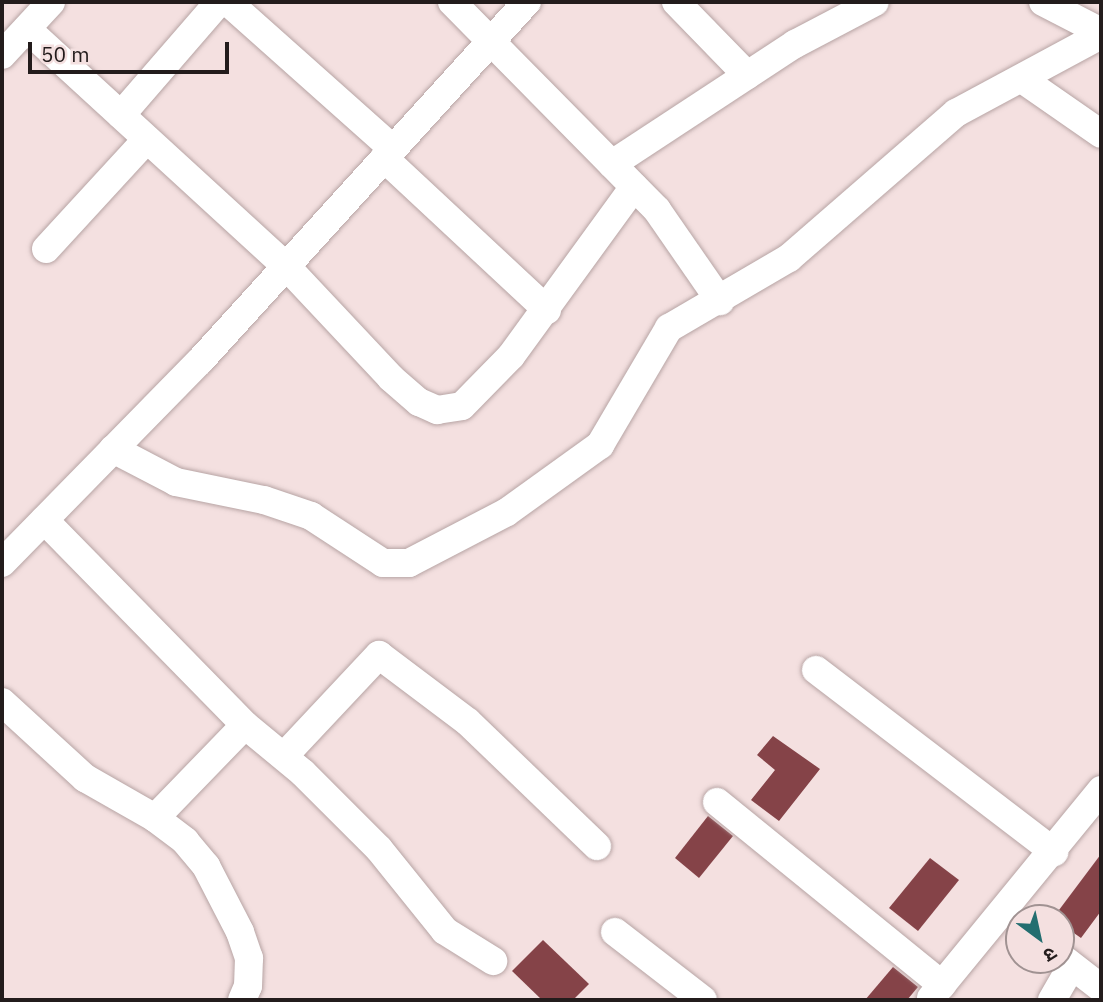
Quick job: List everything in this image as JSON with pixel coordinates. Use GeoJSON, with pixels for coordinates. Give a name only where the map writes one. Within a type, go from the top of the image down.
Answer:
{"type":"FeatureCollection","features":[{"type":"Feature","properties":{"kind":"street"},"geometry":{"type":"LineString","coordinates":[[2,55],[51,2]]}},
{"type":"Feature","properties":{"kind":"street"},"geometry":{"type":"LineString","coordinates":[[121,115],[219,2]]}},
{"type":"Feature","properties":{"kind":"street"},"geometry":{"type":"LineString","coordinates":[[228,2],[389,154],[547,310]]}},
{"type":"Feature","properties":{"kind":"street"},"geometry":{"type":"LineString","coordinates":[[452,2],[493,40],[657,210],[720,301]]}},
{"type":"Feature","properties":{"kind":"street"},"geometry":{"type":"LineString","coordinates":[[2,563],[286,266],[527,2]]}},
{"type":"Feature","properties":{"kind":"street"},"geometry":{"type":"LineString","coordinates":[[676,2],[747,75]]}},
{"type":"Feature","properties":{"kind":"street"},"geometry":{"type":"LineString","coordinates":[[612,164],[747,75],[875,2]]}},
{"type":"Feature","properties":{"kind":"street"},"geometry":{"type":"LineString","coordinates":[[1043,2],[1101,33]]}},
{"type":"Feature","properties":{"kind":"street"},"geometry":{"type":"LineString","coordinates":[[27,29],[286,266],[391,378],[419,402],[437,410],[450,411],[474,395],[547,310],[634,187]]}},
{"type":"Feature","properties":{"kind":"street"},"geometry":{"type":"LineString","coordinates":[[113,449],[176,482],[264,500],[311,516],[383,563],[409,562],[507,512],[600,445],[628,404],[664,334],[789,258],[956,113],[1022,79],[1101,33]]}},
{"type":"Feature","properties":{"kind":"street"},"geometry":{"type":"LineString","coordinates":[[1022,79],[1101,134]]}},
{"type":"Feature","properties":{"kind":"street"},"geometry":{"type":"LineString","coordinates":[[46,249],[147,139]]}},
{"type":"Feature","properties":{"kind":"street"},"geometry":{"type":"LineString","coordinates":[[44,520],[244,725],[284,756],[379,849],[445,931],[493,961]]}},
{"type":"Feature","properties":{"kind":"street"},"geometry":{"type":"LineString","coordinates":[[284,756],[379,654],[468,722],[597,846]]}},
{"type":"Feature","properties":{"kind":"street"},"geometry":{"type":"LineString","coordinates":[[816,670],[1054,852]]}},
{"type":"Feature","properties":{"kind":"street"},"geometry":{"type":"LineString","coordinates":[[2,702],[85,778],[155,818],[185,841],[206,866],[240,932],[249,958],[248,986],[242,1000]]}},
{"type":"Feature","properties":{"kind":"street"},"geometry":{"type":"LineString","coordinates":[[155,818],[244,725]]}},
{"type":"Feature","properties":{"kind":"street"},"geometry":{"type":"LineString","coordinates":[[1020,904],[1054,852],[1101,790]]}},
{"type":"Feature","properties":{"kind":"street"},"geometry":{"type":"LineString","coordinates":[[717,802],[936,993],[1005,923]]}},
{"type":"Feature","properties":{"kind":"street"},"geometry":{"type":"LineString","coordinates":[[615,932],[703,1000]]}},
{"type":"Feature","properties":{"kind":"street"},"geometry":{"type":"LineString","coordinates":[[1075,967],[1101,988]]}},
{"type":"Feature","properties":{"kind":"street"},"geometry":{"type":"LineString","coordinates":[[1052,1000],[1062,974]]}},
{"type":"Feature","properties":{"kind":"building"},"geometry":{"type":"Polygon","coordinates":[[[773,736],[820,769],[779,821],[751,800],[775,770],[757,755],[773,736]]]}},
{"type":"Feature","properties":{"kind":"building"},"geometry":{"type":"Polygon","coordinates":[[[708,816],[733,836],[699,878],[675,858],[708,816]]]}},
{"type":"Feature","properties":{"kind":"building"},"geometry":{"type":"Polygon","coordinates":[[[1101,854],[1101,911],[1081,938],[1075,934],[1075,904],[1064,904],[1101,854]]]}},
{"type":"Feature","properties":{"kind":"building"},"geometry":{"type":"Polygon","coordinates":[[[930,858],[959,880],[918,931],[889,908],[930,858]]]}},
{"type":"Feature","properties":{"kind":"building"},"geometry":{"type":"Polygon","coordinates":[[[543,940],[589,984],[573,1000],[542,1000],[512,971],[543,940]]]}},
{"type":"Feature","properties":{"kind":"building"},"geometry":{"type":"Polygon","coordinates":[[[893,967],[918,987],[907,1000],[865,1000],[893,967]]]}}]}
